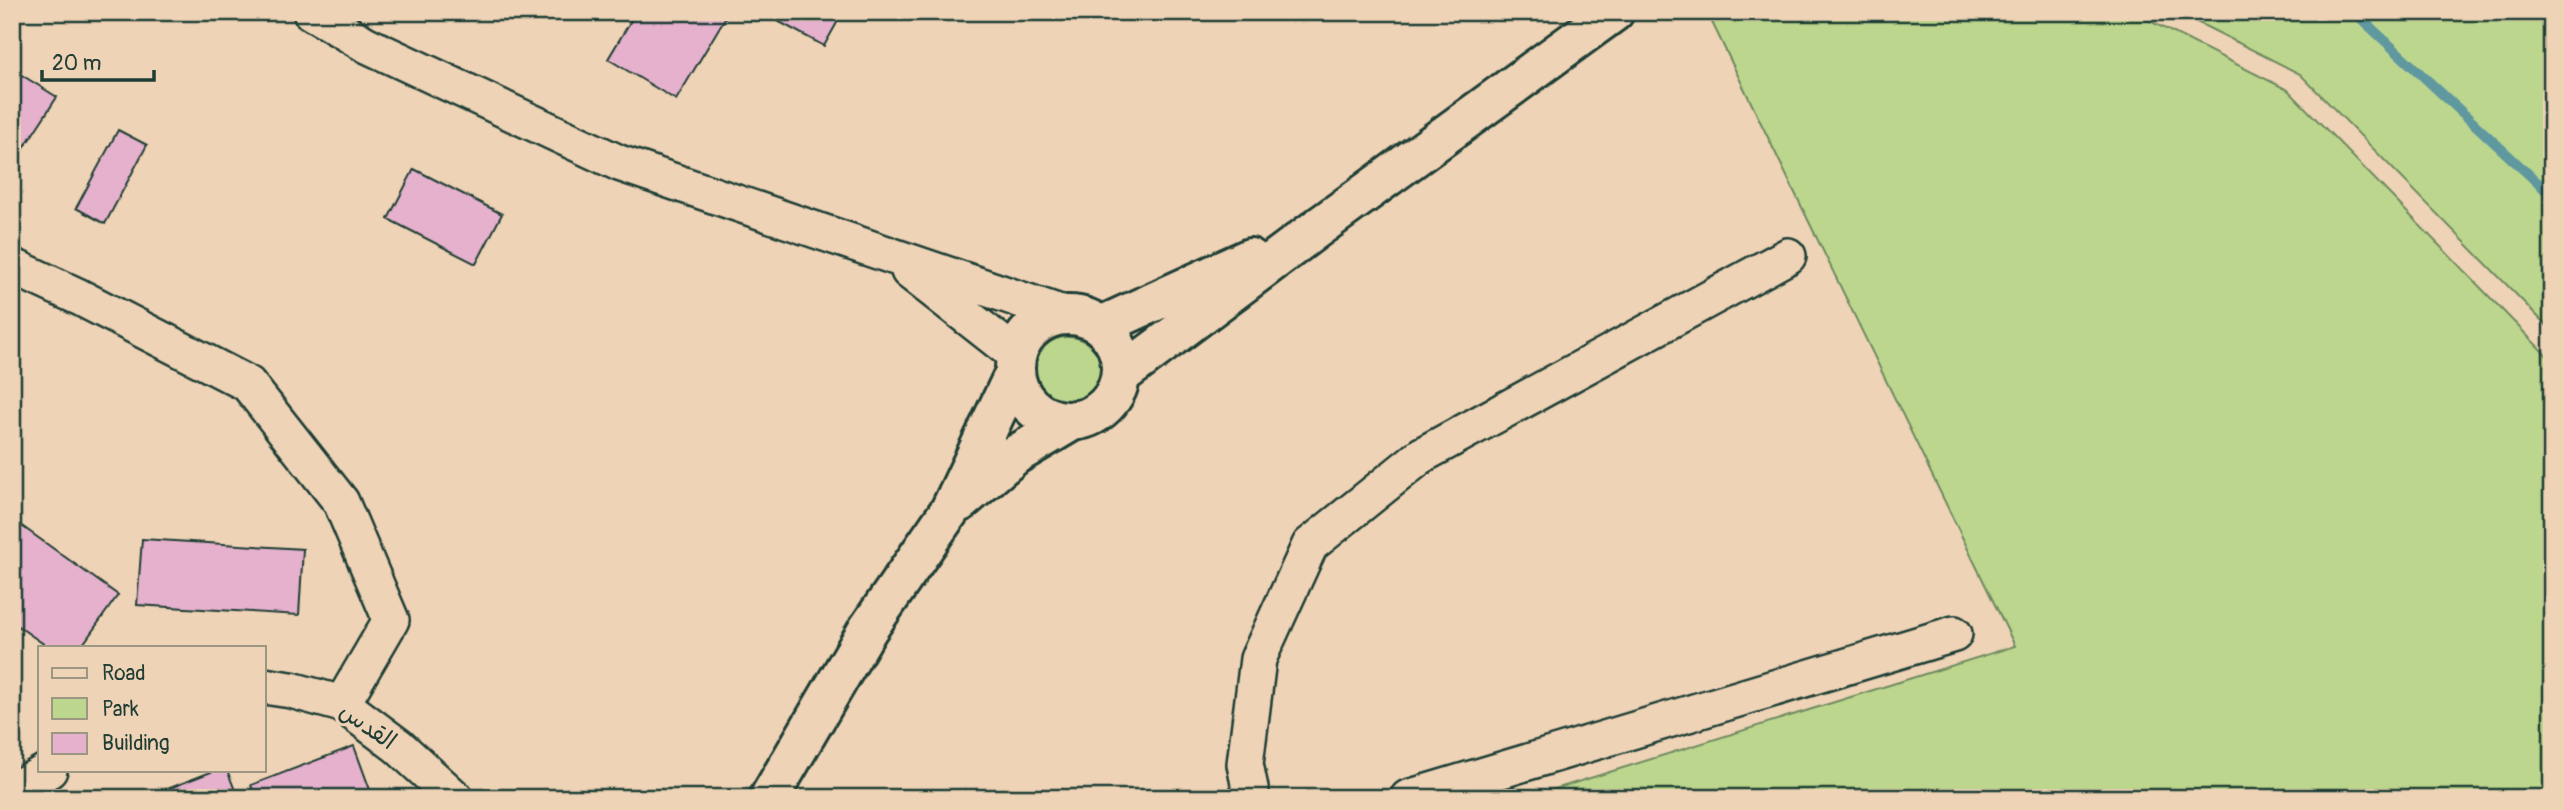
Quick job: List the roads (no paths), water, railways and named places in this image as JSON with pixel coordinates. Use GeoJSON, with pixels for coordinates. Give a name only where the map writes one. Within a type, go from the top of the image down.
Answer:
{"type":"FeatureCollection","features":[{"type":"Feature","properties":{"kind":"main road"},"geometry":{"type":"LineString","coordinates":[[1121,375],[1614,12]]}},
{"type":"Feature","properties":{"kind":"main road"},"geometry":{"type":"LineString","coordinates":[[769,798],[783,781],[868,629],[950,510],[1023,340],[1034,327],[1048,318],[1083,320],[1316,229]]}},
{"type":"Feature","properties":{"kind":"main road"},"geometry":{"type":"LineString","coordinates":[[1015,363],[1018,388],[1027,402],[1040,413],[1055,420],[1074,420],[1088,417],[1104,407],[1115,393],[1121,375],[1120,357],[1113,340],[1083,320]]}},
{"type":"Feature","properties":{"kind":"main road"},"geometry":{"type":"LineString","coordinates":[[950,510],[1015,455],[1074,420]]}},
{"type":"Feature","properties":{"kind":"street"},"geometry":{"type":"LineString","coordinates":[[311,12],[365,44],[619,163],[1083,320]]}},
{"type":"Feature","properties":{"kind":"street"},"geometry":{"type":"LineString","coordinates":[[890,256],[1015,363]]}},
{"type":"Feature","properties":{"kind":"street"},"geometry":{"type":"LineString","coordinates":[[1252,798],[1245,764],[1258,659],[1310,545],[1422,455],[1788,256]]}},
{"type":"Feature","properties":{"kind":"street"},"geometry":{"type":"LineString","coordinates":[[12,266],[79,297],[248,384],[341,502],[391,620],[342,705]]}},
{"type":"Feature","properties":{"kind":"street"},"geometry":{"type":"LineString","coordinates":[[1408,798],[1954,634]]}},
{"type":"Feature","properties":{"kind":"street","name":"القدس"},"geometry":{"type":"LineString","coordinates":[[266,686],[291,690],[342,705],[398,746],[455,798]]}},
{"type":"Feature","properties":{"kind":"street"},"geometry":{"type":"LineString","coordinates":[[12,791],[45,772]]}},
{"type":"Feature","properties":{"kind":"waterway"},"geometry":{"type":"LineString","coordinates":[[2354,12],[2552,196]]}}]}
